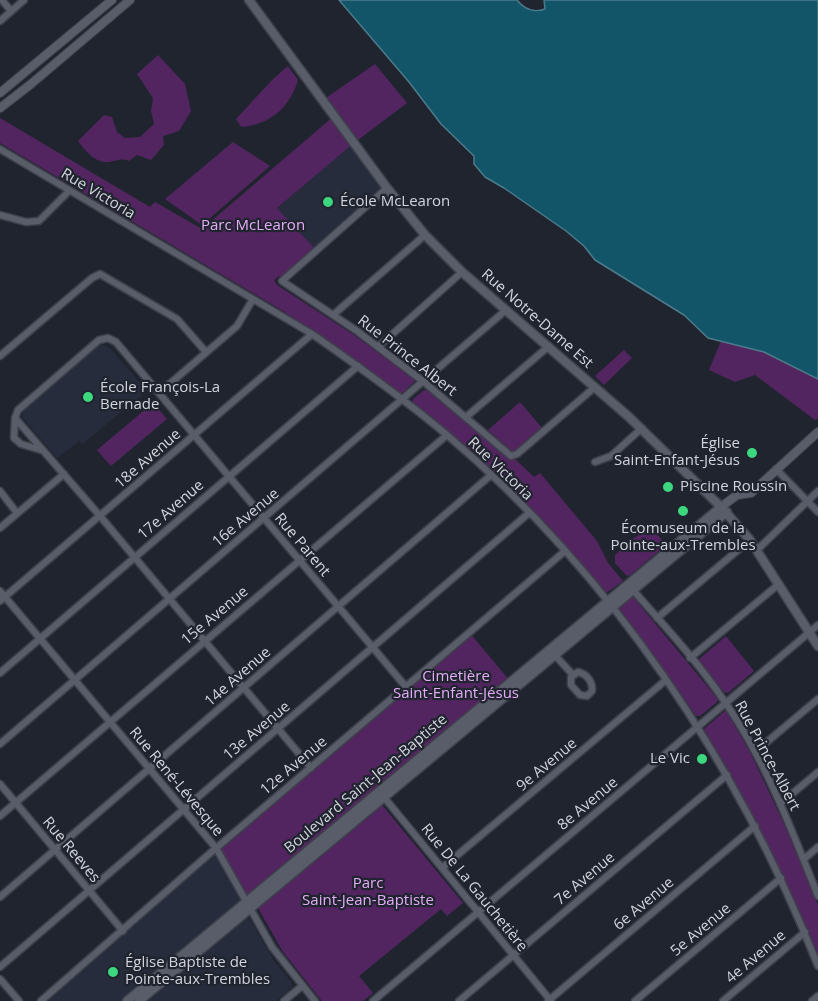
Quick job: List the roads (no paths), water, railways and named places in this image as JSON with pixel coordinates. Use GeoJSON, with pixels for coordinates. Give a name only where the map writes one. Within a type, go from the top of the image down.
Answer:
{"type":"FeatureCollection","features":[{"type":"Feature","properties":{"kind":"main road","name":"Rue Notre-Dame Est"},"geometry":{"type":"LineString","coordinates":[[249,0],[387,188],[425,235],[462,272],[642,428],[724,509],[757,550],[818,646]]}},
{"type":"Feature","properties":{"kind":"main road","name":"Boulevard Saint-Jean-Baptiste"},"geometry":{"type":"LineString","coordinates":[[128,1001],[179,963],[724,509]]}},
{"type":"Feature","properties":{"kind":"main road","name":"Boulevard Saint-Jean-Baptiste"},"geometry":{"type":"LineString","coordinates":[[139,1001],[179,963]]}},
{"type":"Feature","properties":{"kind":"street"},"geometry":{"type":"LineString","coordinates":[[2,0],[11,11]]}},
{"type":"Feature","properties":{"kind":"street"},"geometry":{"type":"LineString","coordinates":[[0,21],[24,0]]}},
{"type":"Feature","properties":{"kind":"street"},"geometry":{"type":"LineString","coordinates":[[0,93],[111,0]]}},
{"type":"Feature","properties":{"kind":"street"},"geometry":{"type":"LineString","coordinates":[[0,108],[130,0]]}},
{"type":"Feature","properties":{"kind":"street"},"geometry":{"type":"LineString","coordinates":[[59,45],[67,54]]}},
{"type":"Feature","properties":{"kind":"street","name":"Rue Victoria"},"geometry":{"type":"LineString","coordinates":[[0,149],[312,334],[358,366],[447,435],[529,513],[610,604],[698,726],[755,825],[781,878],[818,966]]}},
{"type":"Feature","properties":{"kind":"street","name":"Rue Prince Albert"},"geometry":{"type":"LineString","coordinates":[[387,188],[282,280],[424,381],[513,456],[595,387]]}},
{"type":"Feature","properties":{"kind":"street"},"geometry":{"type":"LineString","coordinates":[[0,215],[26,222],[39,221],[69,191]]}},
{"type":"Feature","properties":{"kind":"street"},"geometry":{"type":"LineString","coordinates":[[333,315],[425,235]]}},
{"type":"Feature","properties":{"kind":"street"},"geometry":{"type":"LineString","coordinates":[[378,347],[462,272]]}},
{"type":"Feature","properties":{"kind":"street"},"geometry":{"type":"LineString","coordinates":[[0,356],[92,278],[100,274],[177,319],[206,352]]}},
{"type":"Feature","properties":{"kind":"street"},"geometry":{"type":"LineString","coordinates":[[159,393],[237,326],[253,299]]}},
{"type":"Feature","properties":{"kind":"street","name":"16e Avenue"},"geometry":{"type":"LineString","coordinates":[[0,744],[506,310]]}},
{"type":"Feature","properties":{"kind":"street","name":"18e Avenue"},"geometry":{"type":"LineString","coordinates":[[2,599],[312,334]]}},
{"type":"Feature","properties":{"kind":"street","name":"Rue Parent"},"geometry":{"type":"LineString","coordinates":[[15,418],[18,410],[95,344],[108,338],[120,346],[406,687]]}},
{"type":"Feature","properties":{"kind":"street"},"geometry":{"type":"LineString","coordinates":[[466,417],[549,346]]}},
{"type":"Feature","properties":{"kind":"street","name":"17e Avenue"},"geometry":{"type":"LineString","coordinates":[[0,673],[358,366]]}},
{"type":"Feature","properties":{"kind":"street"},"geometry":{"type":"LineString","coordinates":[[15,418],[14,438],[21,444],[44,452]]}},
{"type":"Feature","properties":{"kind":"street"},"geometry":{"type":"LineString","coordinates":[[15,418],[135,557],[311,768]]}},
{"type":"Feature","properties":{"kind":"street"},"geometry":{"type":"LineString","coordinates":[[595,462],[611,456],[642,428]]}},
{"type":"Feature","properties":{"kind":"street","name":"Boulevard Saint-Jean-Baptiste"},"geometry":{"type":"LineString","coordinates":[[724,509],[737,495],[750,493],[818,432]]}},
{"type":"Feature","properties":{"kind":"street","name":"15e Avenue"},"geometry":{"type":"LineString","coordinates":[[0,816],[447,435]]}},
{"type":"Feature","properties":{"kind":"street"},"geometry":{"type":"LineString","coordinates":[[776,469],[818,512]]}},
{"type":"Feature","properties":{"kind":"street"},"geometry":{"type":"LineString","coordinates":[[0,528],[64,474]]}},
{"type":"Feature","properties":{"kind":"street","name":"14e Avenue"},"geometry":{"type":"LineString","coordinates":[[0,897],[491,476]]}},
{"type":"Feature","properties":{"kind":"street"},"geometry":{"type":"LineString","coordinates":[[0,491],[18,513]]}},
{"type":"Feature","properties":{"kind":"street"},"geometry":{"type":"LineString","coordinates":[[757,550],[818,491]]}},
{"type":"Feature","properties":{"kind":"street","name":"13e Avenue"},"geometry":{"type":"LineString","coordinates":[[0,968],[529,513]]}},
{"type":"Feature","properties":{"kind":"street"},"geometry":{"type":"LineString","coordinates":[[657,618],[750,540]]}},
{"type":"Feature","properties":{"kind":"street","name":"12e Avenue"},"geometry":{"type":"LineString","coordinates":[[41,1001],[216,848],[565,551]]}},
{"type":"Feature","properties":{"kind":"street"},"geometry":{"type":"LineString","coordinates":[[690,658],[779,584]]}},
{"type":"Feature","properties":{"kind":"street","name":"Rue Prince-Albert"},"geometry":{"type":"LineString","coordinates":[[630,587],[726,703],[755,752],[780,804],[818,896]]}},
{"type":"Feature","properties":{"kind":"street","name":"Rue René-Lévesque"},"geometry":{"type":"LineString","coordinates":[[0,591],[2,599],[40,639],[216,848],[272,947],[315,1001]]}},
{"type":"Feature","properties":{"kind":"street","name":"8e Avenue"},"geometry":{"type":"LineString","coordinates":[[373,1001],[818,625]]}},
{"type":"Feature","properties":{"kind":"street"},"geometry":{"type":"LineString","coordinates":[[552,652],[573,675]]}},
{"type":"Feature","properties":{"kind":"street","name":"9e Avenue"},"geometry":{"type":"LineString","coordinates":[[442,868],[666,680]]}},
{"type":"Feature","properties":{"kind":"street"},"geometry":{"type":"LineString","coordinates":[[755,752],[818,699]]}},
{"type":"Feature","properties":{"kind":"street"},"geometry":{"type":"LineString","coordinates":[[780,804],[818,772]]}},
{"type":"Feature","properties":{"kind":"street","name":"7e Avenue"},"geometry":{"type":"LineString","coordinates":[[459,1001],[727,775]]}},
{"type":"Feature","properties":{"kind":"street","name":"Rue Reeves"},"geometry":{"type":"LineString","coordinates":[[0,784],[123,931]]}},
{"type":"Feature","properties":{"kind":"street","name":"Rue De La Gauchetière"},"geometry":{"type":"LineString","coordinates":[[381,794],[550,1000]]}},
{"type":"Feature","properties":{"kind":"street","name":"6e Avenue"},"geometry":{"type":"LineString","coordinates":[[550,1000],[755,825]]}},
{"type":"Feature","properties":{"kind":"street"},"geometry":{"type":"LineString","coordinates":[[804,859],[818,847]]}},
{"type":"Feature","properties":{"kind":"street","name":"5e Avenue"},"geometry":{"type":"LineString","coordinates":[[635,1001],[781,878]]}},
{"type":"Feature","properties":{"kind":"street","name":"4e Avenue"},"geometry":{"type":"LineString","coordinates":[[723,1001],[805,932]]}},
{"type":"Feature","properties":{"kind":"street"},"geometry":{"type":"LineString","coordinates":[[0,979],[19,1001]]}},
{"type":"Feature","properties":{"kind":"street"},"geometry":{"type":"LineString","coordinates":[[284,1001],[302,986]]}},
{"type":"Feature","properties":{"kind":"street"},"geometry":{"type":"LineString","coordinates":[[812,1001],[818,996]]}},
{"type":"Feature","properties":{"kind":"water"},"geometry":{"type":"Polygon","coordinates":[[[339,0],[517,0],[526,8],[537,11],[545,9],[544,0],[818,0],[818,379],[764,352],[708,338],[684,315],[595,260],[584,246],[566,231],[485,177],[474,164],[474,156],[441,124],[409,82],[339,0]]]}},
{"type":"Feature","properties":{"kind":"place","name":"École McLearon"},"geometry":{"type":"Point","coordinates":[328,202]}},
{"type":"Feature","properties":{"kind":"place","name":"École François-La Bernade"},"geometry":{"type":"Point","coordinates":[88,397]}},
{"type":"Feature","properties":{"kind":"place","name":"Église Saint-Enfant-Jésus"},"geometry":{"type":"Point","coordinates":[752,453]}},
{"type":"Feature","properties":{"kind":"place","name":"Piscine Roussin"},"geometry":{"type":"Point","coordinates":[668,487]}},
{"type":"Feature","properties":{"kind":"place","name":"Écomuseum de la Pointe-aux-Trembles"},"geometry":{"type":"Point","coordinates":[683,511]}},
{"type":"Feature","properties":{"kind":"place","name":"Le Vic"},"geometry":{"type":"Point","coordinates":[702,759]}},
{"type":"Feature","properties":{"kind":"place","name":"Église Baptiste de Pointe-aux-Trembles"},"geometry":{"type":"Point","coordinates":[113,972]}},
{"type":"Feature","properties":{"kind":"park label","name":"Parc McLearon"},"geometry":{"type":"Point","coordinates":[253,226]}},
{"type":"Feature","properties":{"kind":"park label","name":"Cimetière Saint-Enfant-Jésus"},"geometry":{"type":"Point","coordinates":[456,686]}},
{"type":"Feature","properties":{"kind":"park label","name":"Parc Saint-Jean-Baptiste"},"geometry":{"type":"Point","coordinates":[368,892]}}]}
